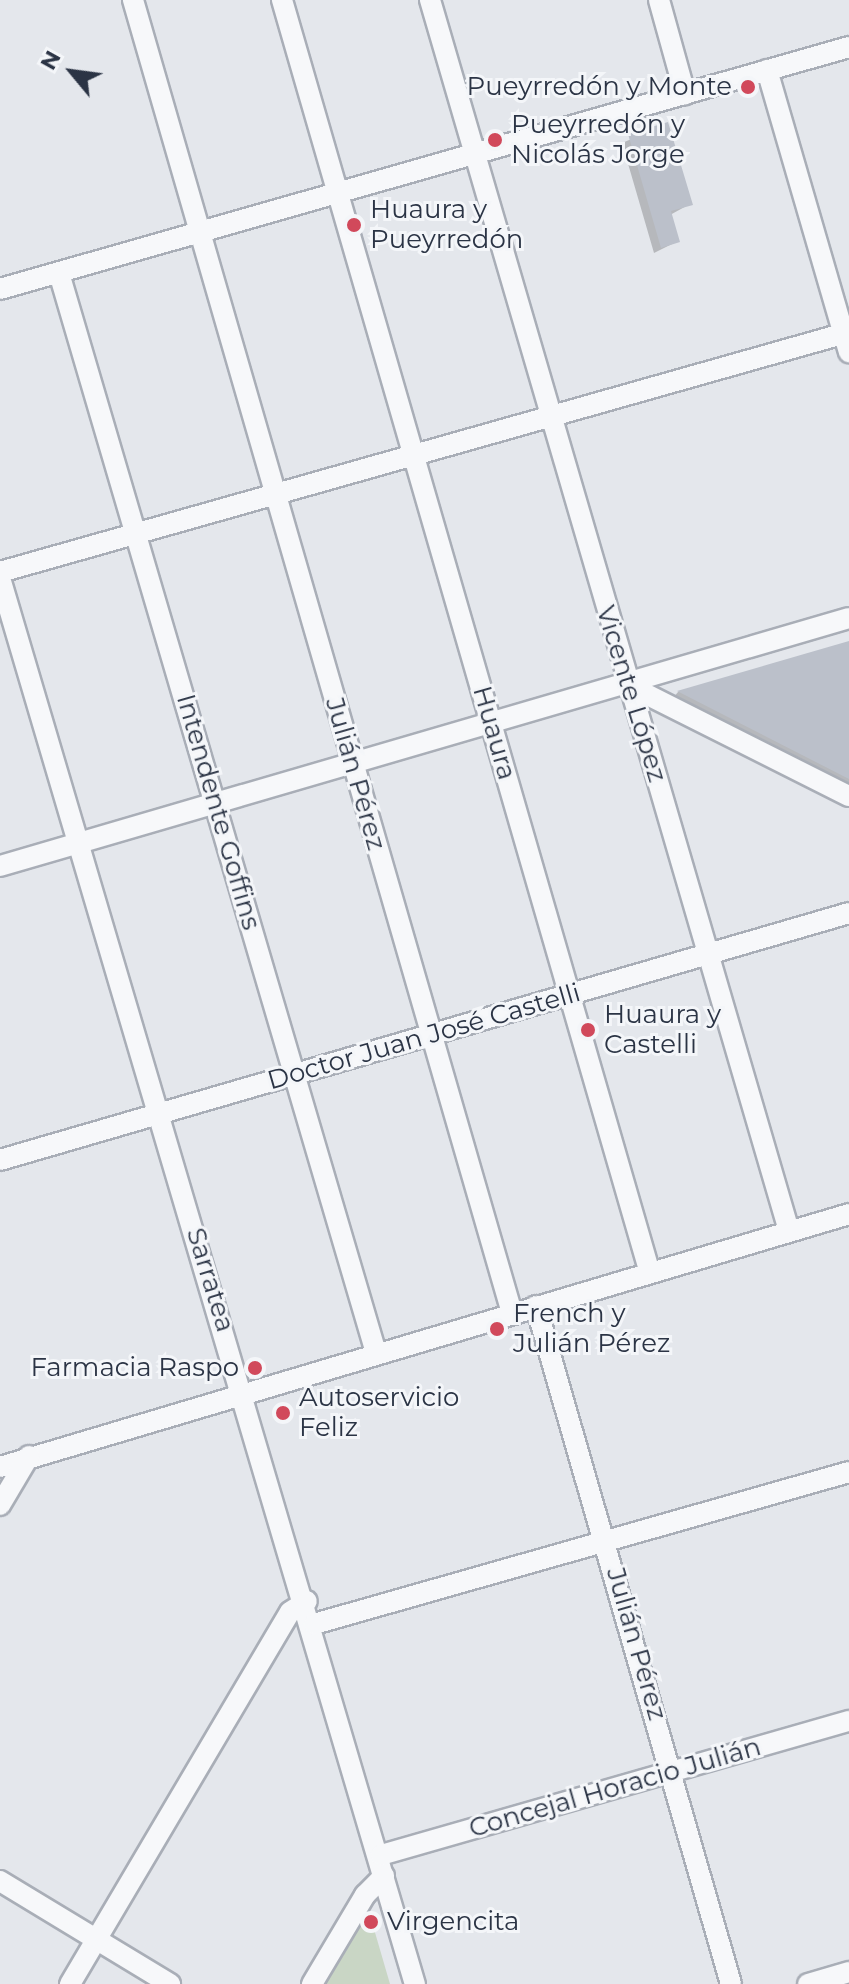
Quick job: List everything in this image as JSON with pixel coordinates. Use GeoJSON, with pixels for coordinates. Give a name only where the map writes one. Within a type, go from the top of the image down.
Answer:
{"type":"FeatureCollection","features":[{"type":"Feature","properties":{"kind":"street","name":"Julián Pérez"},"geometry":{"type":"LineString","coordinates":[[133,0],[197,235],[512,1313]]}},
{"type":"Feature","properties":{"kind":"street","name":"Huaura"},"geometry":{"type":"LineString","coordinates":[[282,0],[334,195],[650,1273]]}},
{"type":"Feature","properties":{"kind":"street","name":"Vicente López"},"geometry":{"type":"LineString","coordinates":[[430,0],[547,418],[630,686],[789,1231]]}},
{"type":"Feature","properties":{"kind":"street"},"geometry":{"type":"LineString","coordinates":[[659,0],[685,94]]}},
{"type":"Feature","properties":{"kind":"street"},"geometry":{"type":"LineString","coordinates":[[0,289],[849,47]]}},
{"type":"Feature","properties":{"kind":"street"},"geometry":{"type":"LineString","coordinates":[[0,575],[137,533],[547,418],[847,339],[767,70]]}},
{"type":"Feature","properties":{"kind":"street","name":"Intendente Goffins"},"geometry":{"type":"LineString","coordinates":[[59,273],[376,1353]]}},
{"type":"Feature","properties":{"kind":"street","name":"Sarratea"},"geometry":{"type":"LineString","coordinates":[[0,575],[158,1113],[314,1624],[415,1984]]}},
{"type":"Feature","properties":{"kind":"street"},"geometry":{"type":"LineString","coordinates":[[0,866],[491,723],[630,686],[849,618]]}},
{"type":"Feature","properties":{"kind":"street"},"geometry":{"type":"LineString","coordinates":[[630,686],[849,796]]}},
{"type":"Feature","properties":{"kind":"street","name":"Doctor Juan José Castelli"},"geometry":{"type":"LineString","coordinates":[[0,1160],[849,913]]}},
{"type":"Feature","properties":{"kind":"street"},"geometry":{"type":"LineString","coordinates":[[0,1467],[849,1214]]}},
{"type":"Feature","properties":{"kind":"street","name":"Julián Pérez"},"geometry":{"type":"LineString","coordinates":[[536,1306],[607,1541],[731,1984]]}},
{"type":"Feature","properties":{"kind":"street"},"geometry":{"type":"LineString","coordinates":[[0,1505],[29,1456]]}},
{"type":"Feature","properties":{"kind":"street"},"geometry":{"type":"LineString","coordinates":[[314,1624],[849,1472]]}},
{"type":"Feature","properties":{"kind":"street"},"geometry":{"type":"LineString","coordinates":[[70,1984],[290,1612],[307,1601]]}},
{"type":"Feature","properties":{"kind":"street","name":"Concejal Horacio Julián"},"geometry":{"type":"LineString","coordinates":[[381,1855],[849,1721]]}},
{"type":"Feature","properties":{"kind":"street"},"geometry":{"type":"LineString","coordinates":[[312,1984],[365,1895],[384,1876]]}},
{"type":"Feature","properties":{"kind":"street"},"geometry":{"type":"LineString","coordinates":[[0,1881],[170,1984]]}},
{"type":"Feature","properties":{"kind":"street"},"geometry":{"type":"LineString","coordinates":[[808,1984],[849,1972]]}},
{"type":"Feature","properties":{"kind":"green space"},"geometry":{"type":"Polygon","coordinates":[[[367,1905],[390,1984],[324,1984],[367,1905]]]}},
{"type":"Feature","properties":{"kind":"building"},"geometry":{"type":"Polygon","coordinates":[[[668,122],[693,205],[671,211],[680,242],[661,248],[628,134],[668,122]]]}},
{"type":"Feature","properties":{"kind":"building"},"geometry":{"type":"Polygon","coordinates":[[[849,641],[849,779],[677,691],[849,641]]]}},
{"type":"Feature","properties":{"kind":"place","name":"Pueyrredón y Monte"},"geometry":{"type":"Point","coordinates":[748,87]}},
{"type":"Feature","properties":{"kind":"place","name":"Pueyrredón y Nicolás Jorge"},"geometry":{"type":"Point","coordinates":[495,140]}},
{"type":"Feature","properties":{"kind":"place","name":"Huaura y Pueyrredón"},"geometry":{"type":"Point","coordinates":[354,225]}},
{"type":"Feature","properties":{"kind":"place","name":"Huaura y Castelli"},"geometry":{"type":"Point","coordinates":[588,1030]}},
{"type":"Feature","properties":{"kind":"place","name":"French y Julián Pérez"},"geometry":{"type":"Point","coordinates":[497,1329]}},
{"type":"Feature","properties":{"kind":"place","name":"Farmacia Raspo"},"geometry":{"type":"Point","coordinates":[255,1368]}},
{"type":"Feature","properties":{"kind":"place","name":"Autoservicio Feliz"},"geometry":{"type":"Point","coordinates":[283,1413]}},
{"type":"Feature","properties":{"kind":"place","name":"Virgencita"},"geometry":{"type":"Point","coordinates":[371,1922]}}]}
